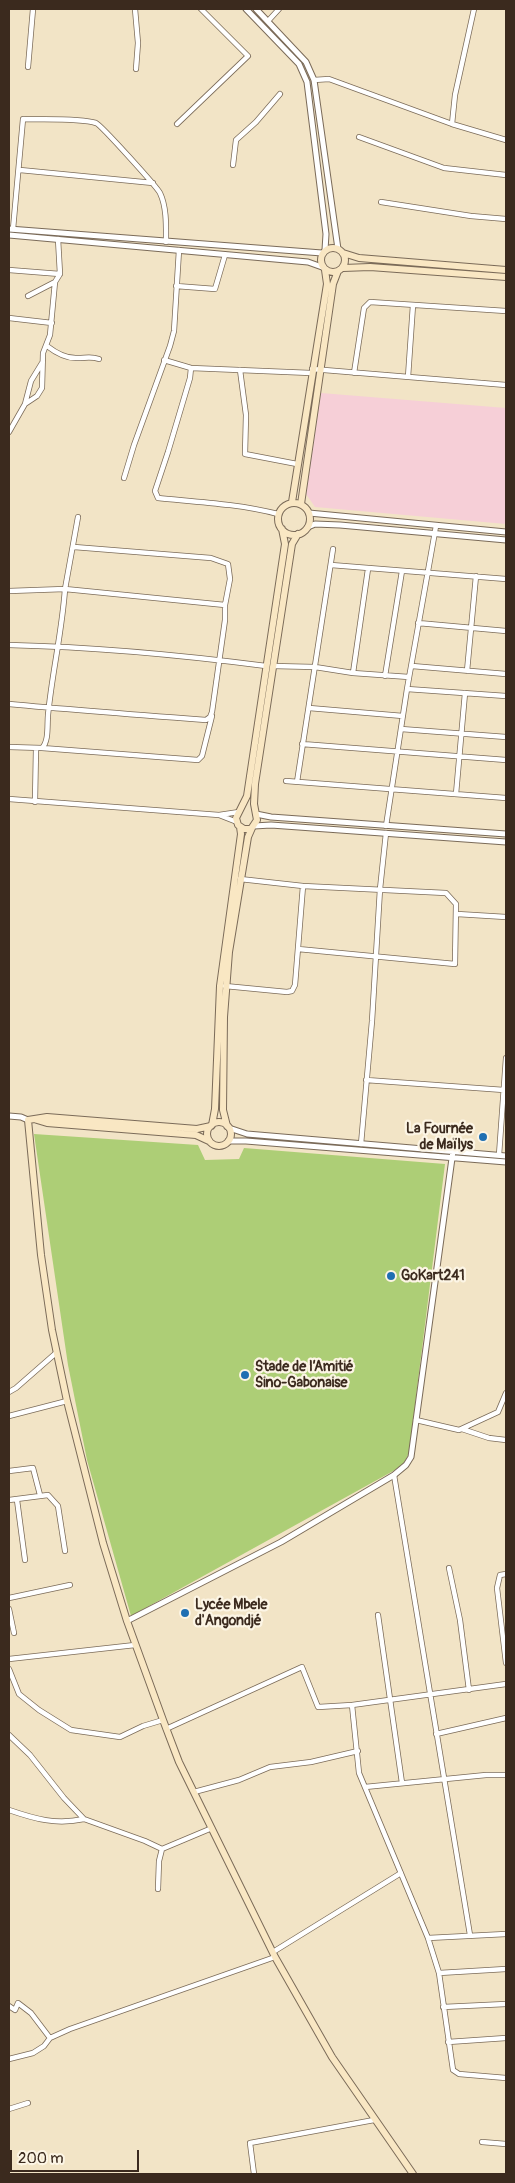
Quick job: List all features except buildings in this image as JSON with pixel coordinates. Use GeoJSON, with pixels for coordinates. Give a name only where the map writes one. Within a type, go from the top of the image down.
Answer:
{"type":"FeatureCollection","features":[{"type":"Feature","properties":{"kind":"main road"},"geometry":{"type":"LineString","coordinates":[[292,502],[327,284],[324,268],[320,260],[324,252],[332,248],[359,258],[506,270]]}},
{"type":"Feature","properties":{"kind":"main road"},"geometry":{"type":"LineString","coordinates":[[301,504],[333,284],[345,261],[341,251]]}},
{"type":"Feature","properties":{"kind":"main road"},"geometry":{"type":"LineString","coordinates":[[324,268],[332,272],[340,269],[370,267],[506,277]]}},
{"type":"Feature","properties":{"kind":"main road"},"geometry":{"type":"LineString","coordinates":[[210,1141],[208,1133],[215,1109],[220,986],[241,834],[238,824],[240,811],[247,796],[270,666],[292,544],[298,534],[308,526],[310,520],[309,513],[301,504],[292,502],[284,506],[278,514],[285,544],[270,666],[255,784],[255,813],[257,820],[248,837],[240,879],[226,986],[222,1110],[230,1135],[228,1141],[218,1146],[196,1135],[28,1120],[41,1256],[56,1353],[97,1524],[127,1621],[166,1729],[179,1762],[274,1954],[332,2057],[413,2174]]}},
{"type":"Feature","properties":{"kind":"main road"},"geometry":{"type":"LineString","coordinates":[[282,529],[290,534],[298,534]]}},
{"type":"Feature","properties":{"kind":"main road"},"geometry":{"type":"LineString","coordinates":[[240,811],[248,809],[255,813]]}},
{"type":"Feature","properties":{"kind":"main road"},"geometry":{"type":"LineString","coordinates":[[238,824],[248,830],[253,827]]}},
{"type":"Feature","properties":{"kind":"main road"},"geometry":{"type":"LineString","coordinates":[[36,1120],[47,1117],[197,1129],[220,1123],[228,1127]]}},
{"type":"Feature","properties":{"kind":"street"},"geometry":{"type":"LineString","coordinates":[[28,67],[33,9]]}},
{"type":"Feature","properties":{"kind":"street"},"geometry":{"type":"LineString","coordinates":[[135,9],[138,43],[136,69]]}},
{"type":"Feature","properties":{"kind":"street"},"geometry":{"type":"LineString","coordinates":[[177,124],[248,56],[200,9]]}},
{"type":"Feature","properties":{"kind":"street"},"geometry":{"type":"LineString","coordinates":[[166,242],[163,200],[155,183],[138,169],[104,128],[92,122],[23,119],[20,170],[11,229],[166,242],[324,252],[325,224],[307,82],[299,64],[246,9]]}},
{"type":"Feature","properties":{"kind":"street"},"geometry":{"type":"LineString","coordinates":[[256,9],[306,62],[314,80],[341,251]]}},
{"type":"Feature","properties":{"kind":"street"},"geometry":{"type":"LineString","coordinates":[[268,21],[279,9]]}},
{"type":"Feature","properties":{"kind":"street"},"geometry":{"type":"LineString","coordinates":[[452,124],[455,95],[474,9]]}},
{"type":"Feature","properties":{"kind":"street"},"geometry":{"type":"LineString","coordinates":[[314,80],[329,79],[452,124],[506,140]]}},
{"type":"Feature","properties":{"kind":"street"},"geometry":{"type":"LineString","coordinates":[[233,165],[236,140],[256,122],[280,94]]}},
{"type":"Feature","properties":{"kind":"street"},"geometry":{"type":"LineString","coordinates":[[359,137],[444,168],[506,175]]}},
{"type":"Feature","properties":{"kind":"street"},"geometry":{"type":"LineString","coordinates":[[20,170],[155,183]]}},
{"type":"Feature","properties":{"kind":"street"},"geometry":{"type":"LineString","coordinates":[[382,202],[471,216],[506,219]]}},
{"type":"Feature","properties":{"kind":"street"},"geometry":{"type":"LineString","coordinates":[[9,235],[308,262],[324,268]]}},
{"type":"Feature","properties":{"kind":"street"},"geometry":{"type":"LineString","coordinates":[[25,404],[37,396],[42,388],[43,353],[47,346],[52,323],[55,282],[60,274],[58,239]]}},
{"type":"Feature","properties":{"kind":"street"},"geometry":{"type":"LineString","coordinates":[[124,478],[174,331],[178,250]]}},
{"type":"Feature","properties":{"kind":"street"},"geometry":{"type":"LineString","coordinates":[[176,286],[215,289],[225,255]]}},
{"type":"Feature","properties":{"kind":"street"},"geometry":{"type":"LineString","coordinates":[[9,270],[60,274]]}},
{"type":"Feature","properties":{"kind":"street"},"geometry":{"type":"LineString","coordinates":[[28,296],[55,282]]}},
{"type":"Feature","properties":{"kind":"street"},"geometry":{"type":"LineString","coordinates":[[354,373],[367,304],[370,302],[506,312]]}},
{"type":"Feature","properties":{"kind":"street"},"geometry":{"type":"LineString","coordinates":[[408,377],[413,305]]}},
{"type":"Feature","properties":{"kind":"street"},"geometry":{"type":"LineString","coordinates":[[9,318],[52,323]]}},
{"type":"Feature","properties":{"kind":"street"},"geometry":{"type":"LineString","coordinates":[[47,346],[57,354],[71,358],[99,359]]}},
{"type":"Feature","properties":{"kind":"street"},"geometry":{"type":"LineString","coordinates":[[164,360],[191,368],[321,370],[506,385]]}},
{"type":"Feature","properties":{"kind":"street"},"geometry":{"type":"LineString","coordinates":[[9,432],[25,404],[31,381],[42,363]]}},
{"type":"Feature","properties":{"kind":"street"},"geometry":{"type":"LineString","coordinates":[[191,368],[190,378],[155,491],[158,498],[236,505],[278,514]]}},
{"type":"Feature","properties":{"kind":"street"},"geometry":{"type":"LineString","coordinates":[[240,370],[246,415],[245,454],[297,464]]}},
{"type":"Feature","properties":{"kind":"street"},"geometry":{"type":"LineString","coordinates":[[309,513],[506,532]]}},
{"type":"Feature","properties":{"kind":"street"},"geometry":{"type":"LineString","coordinates":[[42,748],[46,743],[57,646],[63,624],[65,589],[78,517]]}},
{"type":"Feature","properties":{"kind":"street"},"geometry":{"type":"LineString","coordinates":[[308,526],[332,524],[506,540]]}},
{"type":"Feature","properties":{"kind":"street"},"geometry":{"type":"LineString","coordinates":[[386,826],[418,623],[436,526]]}},
{"type":"Feature","properties":{"kind":"street"},"geometry":{"type":"LineString","coordinates":[[9,747],[198,760],[202,756],[212,712],[225,604],[230,579],[228,564],[211,558],[74,547]]}},
{"type":"Feature","properties":{"kind":"street"},"geometry":{"type":"LineString","coordinates":[[296,782],[333,548]]}},
{"type":"Feature","properties":{"kind":"street"},"geometry":{"type":"LineString","coordinates":[[331,565],[506,579]]}},
{"type":"Feature","properties":{"kind":"street"},"geometry":{"type":"LineString","coordinates":[[353,673],[368,569]]}},
{"type":"Feature","properties":{"kind":"street"},"geometry":{"type":"LineString","coordinates":[[384,676],[402,571]]}},
{"type":"Feature","properties":{"kind":"street"},"geometry":{"type":"LineString","coordinates":[[468,671],[476,576]]}},
{"type":"Feature","properties":{"kind":"street"},"geometry":{"type":"LineString","coordinates":[[9,591],[65,589],[225,604]]}},
{"type":"Feature","properties":{"kind":"street"},"geometry":{"type":"LineString","coordinates":[[418,623],[506,631]]}},
{"type":"Feature","properties":{"kind":"street"},"geometry":{"type":"LineString","coordinates":[[9,645],[57,646],[410,678]]}},
{"type":"Feature","properties":{"kind":"street"},"geometry":{"type":"LineString","coordinates":[[412,666],[506,674]]}},
{"type":"Feature","properties":{"kind":"street"},"geometry":{"type":"LineString","coordinates":[[407,689],[506,696]]}},
{"type":"Feature","properties":{"kind":"street"},"geometry":{"type":"LineString","coordinates":[[456,794],[465,693]]}},
{"type":"Feature","properties":{"kind":"street"},"geometry":{"type":"LineString","coordinates":[[9,704],[206,720],[212,712]]}},
{"type":"Feature","properties":{"kind":"street"},"geometry":{"type":"LineString","coordinates":[[308,708],[403,716]]}},
{"type":"Feature","properties":{"kind":"street"},"geometry":{"type":"LineString","coordinates":[[401,729],[506,737]]}},
{"type":"Feature","properties":{"kind":"street"},"geometry":{"type":"LineString","coordinates":[[302,744],[506,760]]}},
{"type":"Feature","properties":{"kind":"street"},"geometry":{"type":"LineString","coordinates":[[35,802],[36,748]]}},
{"type":"Feature","properties":{"kind":"street"},"geometry":{"type":"LineString","coordinates":[[286,781],[506,798]]}},
{"type":"Feature","properties":{"kind":"street"},"geometry":{"type":"LineString","coordinates":[[9,799],[219,815],[240,811]]}},
{"type":"Feature","properties":{"kind":"street"},"geometry":{"type":"LineString","coordinates":[[255,813],[271,818],[506,834]]}},
{"type":"Feature","properties":{"kind":"street"},"geometry":{"type":"LineString","coordinates":[[219,815],[238,824]]}},
{"type":"Feature","properties":{"kind":"street"},"geometry":{"type":"LineString","coordinates":[[253,827],[271,825],[506,842]]}},
{"type":"Feature","properties":{"kind":"street"},"geometry":{"type":"LineString","coordinates":[[361,1144],[386,833]]}},
{"type":"Feature","properties":{"kind":"street"},"geometry":{"type":"LineString","coordinates":[[240,879],[303,886],[446,894],[456,904],[455,964],[298,949]]}},
{"type":"Feature","properties":{"kind":"street"},"geometry":{"type":"LineString","coordinates":[[226,986],[292,991],[296,985],[303,886]]}},
{"type":"Feature","properties":{"kind":"street"},"geometry":{"type":"LineString","coordinates":[[457,914],[506,917]]}},
{"type":"Feature","properties":{"kind":"street"},"geometry":{"type":"LineString","coordinates":[[499,1155],[506,1058]]}},
{"type":"Feature","properties":{"kind":"street"},"geometry":{"type":"LineString","coordinates":[[366,1080],[504,1090]]}},
{"type":"Feature","properties":{"kind":"street"},"geometry":{"type":"LineString","coordinates":[[9,1116],[28,1120]]}},
{"type":"Feature","properties":{"kind":"street"},"geometry":{"type":"LineString","coordinates":[[228,1127],[247,1134],[361,1144],[506,1162]]}},
{"type":"Feature","properties":{"kind":"street"},"geometry":{"type":"LineString","coordinates":[[228,1141],[506,1156]]}},
{"type":"Feature","properties":{"kind":"street"},"geometry":{"type":"LineString","coordinates":[[127,1621],[281,1542],[406,1465],[411,1457],[453,1154]]}},
{"type":"Feature","properties":{"kind":"street"},"geometry":{"type":"LineString","coordinates":[[9,1392],[56,1353]]}},
{"type":"Feature","properties":{"kind":"street"},"geometry":{"type":"LineString","coordinates":[[416,1420],[459,1430],[498,1412],[506,1393]]}},
{"type":"Feature","properties":{"kind":"street"},"geometry":{"type":"LineString","coordinates":[[9,1416],[67,1401]]}},
{"type":"Feature","properties":{"kind":"street"},"geometry":{"type":"LineString","coordinates":[[462,1429],[489,1438],[506,1440]]}},
{"type":"Feature","properties":{"kind":"street"},"geometry":{"type":"LineString","coordinates":[[9,1471],[33,1468],[40,1495]]}},
{"type":"Feature","properties":{"kind":"street"},"geometry":{"type":"LineString","coordinates":[[394,1474],[470,1935]]}},
{"type":"Feature","properties":{"kind":"street"},"geometry":{"type":"LineString","coordinates":[[9,1500],[48,1495],[58,1506],[65,1551]]}},
{"type":"Feature","properties":{"kind":"street"},"geometry":{"type":"LineString","coordinates":[[16,1500],[25,1560]]}},
{"type":"Feature","properties":{"kind":"street"},"geometry":{"type":"LineString","coordinates":[[449,1568],[460,1620],[469,1690]]}},
{"type":"Feature","properties":{"kind":"street"},"geometry":{"type":"LineString","coordinates":[[506,1574],[500,1575],[497,1588],[506,1663]]}},
{"type":"Feature","properties":{"kind":"street"},"geometry":{"type":"LineString","coordinates":[[9,1598],[70,1585]]}},
{"type":"Feature","properties":{"kind":"street"},"geometry":{"type":"LineString","coordinates":[[9,1609],[14,1633]]}},
{"type":"Feature","properties":{"kind":"street"},"geometry":{"type":"LineString","coordinates":[[378,1614],[392,1699],[402,1783]]}},
{"type":"Feature","properties":{"kind":"street"},"geometry":{"type":"LineString","coordinates":[[9,1659],[135,1644]]}},
{"type":"Feature","properties":{"kind":"street"},"geometry":{"type":"LineString","coordinates":[[166,1729],[302,1667],[318,1707],[352,1705],[506,1684]]}},
{"type":"Feature","properties":{"kind":"street"},"geometry":{"type":"LineString","coordinates":[[9,1669],[19,1694],[39,1710],[71,1730],[120,1736],[163,1720]]}},
{"type":"Feature","properties":{"kind":"street"},"geometry":{"type":"LineString","coordinates":[[352,1705],[359,1773],[428,1938],[439,1973],[453,2070],[459,2074],[506,2078]]}},
{"type":"Feature","properties":{"kind":"street"},"geometry":{"type":"LineString","coordinates":[[436,1734],[506,1718]]}},
{"type":"Feature","properties":{"kind":"street"},"geometry":{"type":"LineString","coordinates":[[9,1735],[30,1755],[64,1798],[84,1819],[162,1849],[212,1828]]}},
{"type":"Feature","properties":{"kind":"street"},"geometry":{"type":"LineString","coordinates":[[194,1792],[239,1780],[270,1768],[311,1762],[358,1751]]}},
{"type":"Feature","properties":{"kind":"street"},"geometry":{"type":"LineString","coordinates":[[365,1787],[506,1775]]}},
{"type":"Feature","properties":{"kind":"street"},"geometry":{"type":"LineString","coordinates":[[9,1810],[47,1822],[84,1819]]}},
{"type":"Feature","properties":{"kind":"street"},"geometry":{"type":"LineString","coordinates":[[158,1889],[159,1861],[162,1849]]}},
{"type":"Feature","properties":{"kind":"street"},"geometry":{"type":"LineString","coordinates":[[9,2059],[33,2053],[44,2046],[50,2038],[70,2029],[274,1954],[401,1873]]}},
{"type":"Feature","properties":{"kind":"street"},"geometry":{"type":"LineString","coordinates":[[428,1938],[506,1934]]}},
{"type":"Feature","properties":{"kind":"street"},"geometry":{"type":"LineString","coordinates":[[439,1973],[506,1969]]}},
{"type":"Feature","properties":{"kind":"street"},"geometry":{"type":"LineString","coordinates":[[9,2006],[15,2010],[18,2002],[31,2013],[50,2038]]}},
{"type":"Feature","properties":{"kind":"street"},"geometry":{"type":"LineString","coordinates":[[443,2008],[506,2004]]}},
{"type":"Feature","properties":{"kind":"street"},"geometry":{"type":"LineString","coordinates":[[448,2042],[506,2038]]}},
{"type":"Feature","properties":{"kind":"street"},"geometry":{"type":"LineString","coordinates":[[9,2109],[28,2103]]}},
{"type":"Feature","properties":{"kind":"street"},"geometry":{"type":"LineString","coordinates":[[254,2174],[250,2143],[374,2120]]}},
{"type":"Feature","properties":{"kind":"street"},"geometry":{"type":"LineString","coordinates":[[482,2142],[506,2144]]}},
{"type":"Feature","properties":{"kind":"shaded area"},"geometry":{"type":"Polygon","coordinates":[[[321,393],[506,408],[506,524],[315,507],[306,494],[321,393]]]}},
{"type":"Feature","properties":{"kind":"green space","name":"Stade de l’Amitié Sino-Gabonaise"},"geometry":{"type":"Polygon","coordinates":[[[34,1134],[198,1145],[205,1160],[239,1159],[244,1148],[445,1164],[409,1453],[404,1463],[395,1470],[131,1616],[87,1460],[68,1365],[34,1134]]]}},
{"type":"Feature","properties":{"kind":"place","name":"La Fournée de Maïlys"},"geometry":{"type":"Point","coordinates":[483,1137]}},
{"type":"Feature","properties":{"kind":"place","name":"GoKart241"},"geometry":{"type":"Point","coordinates":[391,1276]}},
{"type":"Feature","properties":{"kind":"place","name":"Stade de l’Amitié Sino-Gabonaise"},"geometry":{"type":"Point","coordinates":[245,1375]}},
{"type":"Feature","properties":{"kind":"place","name":"Lycée Mbele d'Angondjé"},"geometry":{"type":"Point","coordinates":[185,1613]}}]}
